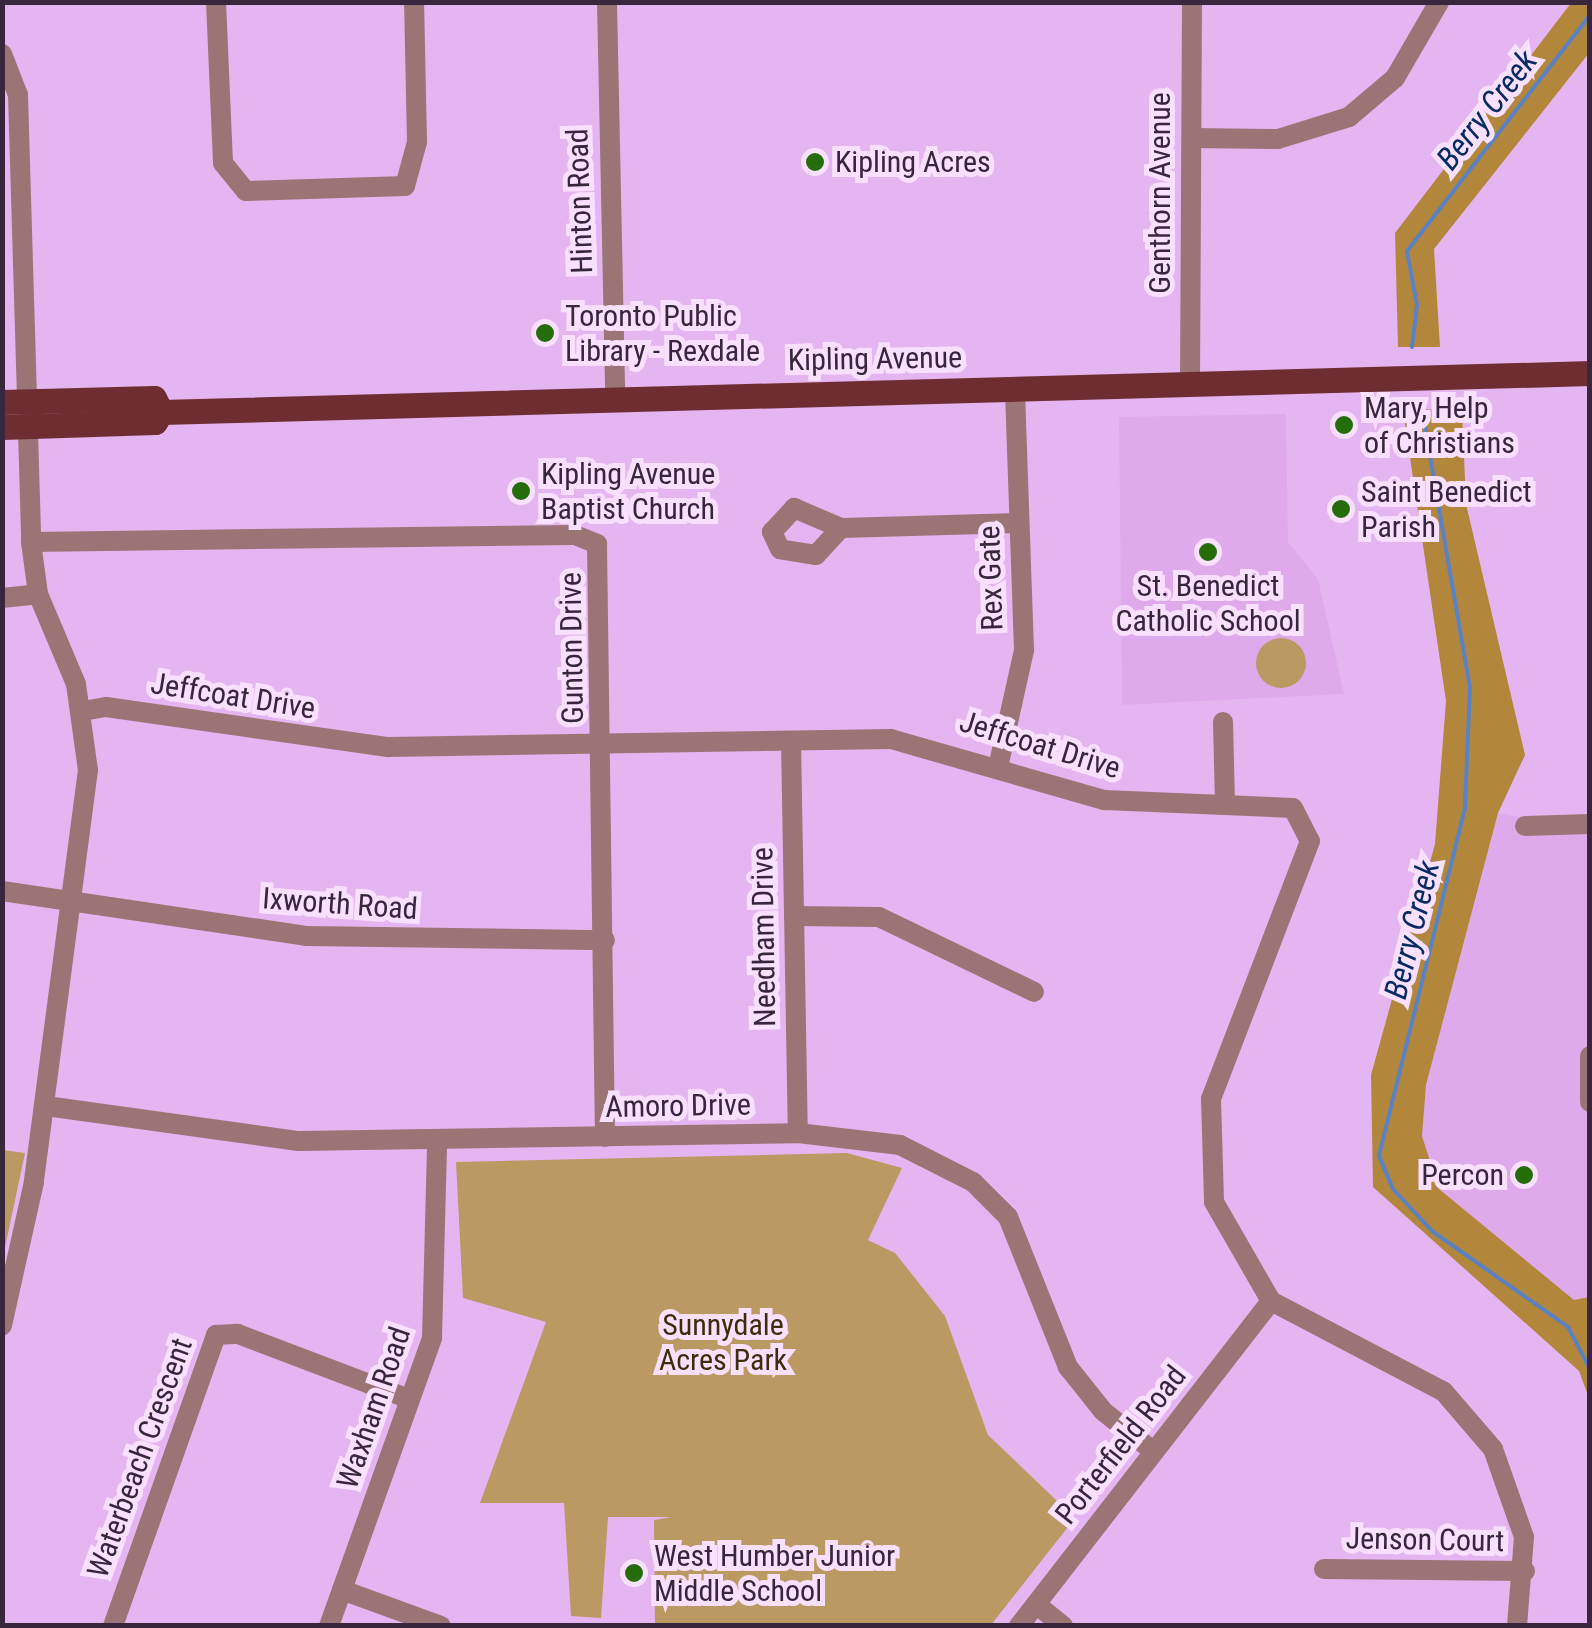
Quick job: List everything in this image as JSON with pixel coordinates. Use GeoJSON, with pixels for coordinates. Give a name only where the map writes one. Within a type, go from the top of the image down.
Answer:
{"type":"FeatureCollection","features":[{"type":"Feature","properties":{"kind":"main road","name":"Kipling Avenue"},"geometry":{"type":"LineString","coordinates":[[14,415],[154,398],[162,412],[1590,373]]}},
{"type":"Feature","properties":{"kind":"street"},"geometry":{"type":"LineString","coordinates":[[216,2],[223,164],[233,184],[264,191],[405,186],[418,142],[414,2]]}},
{"type":"Feature","properties":{"kind":"street","name":"Hinton Road"},"geometry":{"type":"LineString","coordinates":[[606,2],[615,398]]}},
{"type":"Feature","properties":{"kind":"street","name":"Genthorn Avenue"},"geometry":{"type":"LineString","coordinates":[[1190,384],[1192,2]]}},
{"type":"Feature","properties":{"kind":"street"},"geometry":{"type":"LineString","coordinates":[[1192,138],[1278,139],[1349,116],[1395,78],[1439,2]]}},
{"type":"Feature","properties":{"kind":"street"},"geometry":{"type":"LineString","coordinates":[[2,54],[18,95],[14,415],[38,594],[83,711],[88,770],[46,1106],[2,1325]]}},
{"type":"Feature","properties":{"kind":"street","name":"Rex Gate"},"geometry":{"type":"LineString","coordinates":[[998,763],[1022,679],[1015,388]]}},
{"type":"Feature","properties":{"kind":"street"},"geometry":{"type":"LineString","coordinates":[[841,528],[1019,523]]}},
{"type":"Feature","properties":{"kind":"street","name":"Gunton Drive"},"geometry":{"type":"LineString","coordinates":[[32,542],[575,535],[596,544],[600,560],[604,738],[606,1138]]}},
{"type":"Feature","properties":{"kind":"street"},"geometry":{"type":"LineString","coordinates":[[2,598],[38,594]]}},
{"type":"Feature","properties":{"kind":"street","name":"Jeffcoat Drive"},"geometry":{"type":"LineString","coordinates":[[83,711],[106,707],[388,747],[604,738],[891,739],[998,763],[1104,800],[1286,805],[1310,835],[1208,1126],[1219,1220],[1270,1301]]}},
{"type":"Feature","properties":{"kind":"street"},"geometry":{"type":"LineString","coordinates":[[1223,722],[1225,803]]}},
{"type":"Feature","properties":{"kind":"street","name":"Needham Drive"},"geometry":{"type":"LineString","coordinates":[[791,741],[798,1133]]}},
{"type":"Feature","properties":{"kind":"street"},"geometry":{"type":"LineString","coordinates":[[1525,826],[1590,824]]}},
{"type":"Feature","properties":{"kind":"street","name":"Ixworth Road"},"geometry":{"type":"LineString","coordinates":[[2,891],[306,936],[605,940]]}},
{"type":"Feature","properties":{"kind":"street"},"geometry":{"type":"LineString","coordinates":[[794,916],[879,917],[1034,992]]}},
{"type":"Feature","properties":{"kind":"street"},"geometry":{"type":"LineString","coordinates":[[1590,1056],[1590,1102]]}},
{"type":"Feature","properties":{"kind":"street","name":"Amoro Drive"},"geometry":{"type":"LineString","coordinates":[[46,1106],[299,1141],[436,1144],[798,1133],[900,1146],[989,1196],[1020,1236],[1083,1390],[1153,1451]]}},
{"type":"Feature","properties":{"kind":"street","name":"Waxham Road"},"geometry":{"type":"LineString","coordinates":[[328,1626],[438,1309],[436,1144]]}},
{"type":"Feature","properties":{"kind":"street"},"geometry":{"type":"LineString","coordinates":[[1270,1301],[1412,1372],[1465,1413],[1508,1477],[1525,1571],[1517,1626]]}},
{"type":"Feature","properties":{"kind":"street","name":"Porterfield Road"},"geometry":{"type":"LineString","coordinates":[[1020,1626],[1270,1301]]}},
{"type":"Feature","properties":{"kind":"street","name":"Waterbeach Crescent"},"geometry":{"type":"LineString","coordinates":[[112,1626],[216,1335],[229,1332],[409,1399]]}},
{"type":"Feature","properties":{"kind":"street","name":"Jenson Court"},"geometry":{"type":"LineString","coordinates":[[1324,1569],[1525,1571]]}},
{"type":"Feature","properties":{"kind":"street"},"geometry":{"type":"LineString","coordinates":[[342,1590],[441,1626]]}},
{"type":"Feature","properties":{"kind":"street"},"geometry":{"type":"LineString","coordinates":[[1036,1604],[1064,1626]]}},
{"type":"Feature","properties":{"kind":"shaded area"},"geometry":{"type":"Polygon","coordinates":[[[1571,3],[1589,3],[1589,53],[1434,249],[1440,347],[1398,347],[1395,233],[1571,3]]]}},
{"type":"Feature","properties":{"kind":"shaded area"},"geometry":{"type":"Polygon","coordinates":[[[1462,409],[1466,504],[1525,755],[1498,813],[1426,1085],[1422,1136],[1439,1189],[1574,1300],[1589,1297],[1589,1398],[1579,1371],[1373,1187],[1371,1075],[1435,844],[1446,701],[1403,410],[1462,409]]]}},
{"type":"Feature","properties":{"kind":"shaded area","name":"St. Benedict Catholic School"},"geometry":{"type":"Polygon","coordinates":[[[1286,414],[1288,542],[1318,579],[1344,694],[1122,705],[1119,417],[1286,414]]]}},
{"type":"Feature","properties":{"kind":"shaded area"},"geometry":{"type":"Polygon","coordinates":[[[1498,813],[1589,830],[1589,1297],[1574,1300],[1439,1189],[1422,1136],[1426,1085],[1498,813]]]}},
{"type":"Feature","properties":{"kind":"green space"},"geometry":{"type":"Polygon","coordinates":[[[1281,638],[1299,645],[1306,663],[1299,681],[1281,688],[1263,681],[1256,663],[1263,645],[1281,638]]]}},
{"type":"Feature","properties":{"kind":"green space"},"geometry":{"type":"Polygon","coordinates":[[[2,1150],[25,1153],[3,1257],[2,1150]]]}},
{"type":"Feature","properties":{"kind":"green space","name":"Sunnydale Acres Park"},"geometry":{"type":"Polygon","coordinates":[[[847,1153],[902,1168],[868,1240],[895,1253],[945,1316],[988,1435],[1075,1518],[991,1625],[655,1626],[654,1520],[671,1517],[608,1517],[601,1618],[571,1616],[564,1503],[480,1503],[546,1322],[463,1298],[456,1162],[847,1153]]]}},
{"type":"Feature","properties":{"kind":"waterway","name":"Berry Creek"},"geometry":{"type":"LineString","coordinates":[[1412,347],[1417,305],[1407,251],[1590,15]]}},
{"type":"Feature","properties":{"kind":"waterway","name":"Berry Creek"},"geometry":{"type":"LineString","coordinates":[[1422,410],[1470,687],[1465,808],[1379,1156],[1393,1189],[1432,1231],[1568,1327],[1590,1369]]}},
{"type":"Feature","properties":{"kind":"place","name":"Kipling Acres"},"geometry":{"type":"Point","coordinates":[815,162]}},
{"type":"Feature","properties":{"kind":"place","name":"Toronto Public Library - Rexdale"},"geometry":{"type":"Point","coordinates":[545,333]}},
{"type":"Feature","properties":{"kind":"place","name":"Mary, Help of Christians"},"geometry":{"type":"Point","coordinates":[1344,425]}},
{"type":"Feature","properties":{"kind":"place","name":"Kipling Avenue Baptist Church"},"geometry":{"type":"Point","coordinates":[521,491]}},
{"type":"Feature","properties":{"kind":"place","name":"Saint Benedict Parish"},"geometry":{"type":"Point","coordinates":[1341,509]}},
{"type":"Feature","properties":{"kind":"place","name":"St. Benedict Catholic School"},"geometry":{"type":"Point","coordinates":[1208,552]}},
{"type":"Feature","properties":{"kind":"place","name":"Percon"},"geometry":{"type":"Point","coordinates":[1524,1175]}},
{"type":"Feature","properties":{"kind":"place","name":"West Humber Junior Middle School"},"geometry":{"type":"Point","coordinates":[634,1573]}}]}
